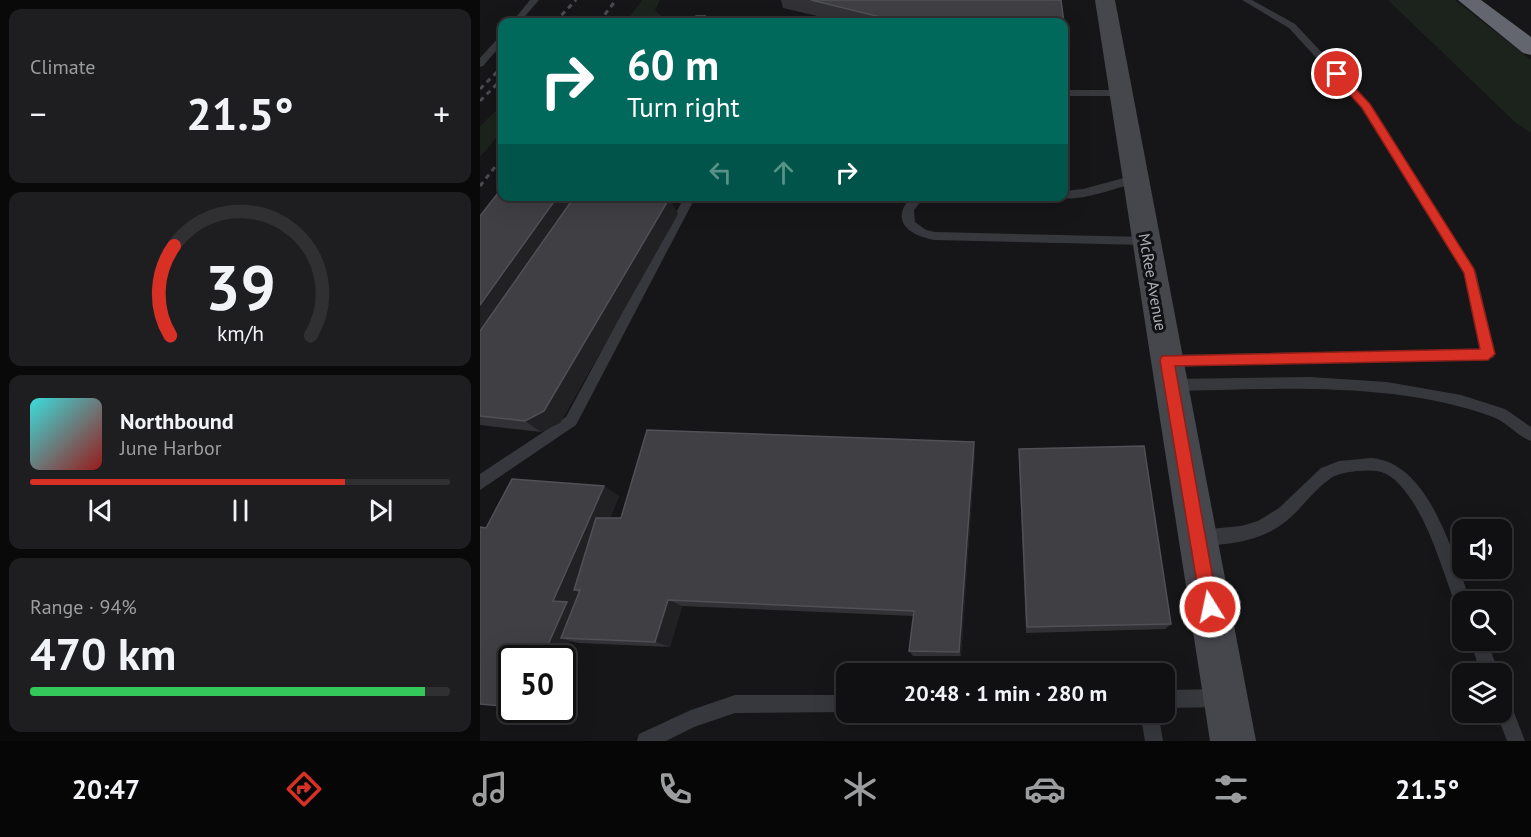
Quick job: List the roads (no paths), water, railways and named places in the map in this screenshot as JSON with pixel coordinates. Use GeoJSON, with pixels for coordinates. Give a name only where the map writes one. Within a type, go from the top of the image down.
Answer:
{"type":"FeatureCollection","features":[{"type":"Feature","properties":{"kind":"highway"},"geometry":{"type":"LineString","coordinates":[[1468,0],[1531,48]]}},
{"type":"Feature","properties":{"kind":"main road","name":"McRee Avenue"},"geometry":{"type":"LineString","coordinates":[[1105,0],[1233,741]]}},
{"type":"Feature","properties":{"kind":"lane"},"geometry":{"type":"LineString","coordinates":[[519,18],[535,0]]}},
{"type":"Feature","properties":{"kind":"lane"},"geometry":{"type":"LineString","coordinates":[[1169,373],[1488,354],[1470,272],[1366,106],[1293,26],[1246,0]]}},
{"type":"Feature","properties":{"kind":"lane"},"geometry":{"type":"LineString","coordinates":[[480,64],[498,44]]}},
{"type":"Feature","properties":{"kind":"lane"},"geometry":{"type":"LineString","coordinates":[[1068,93],[1121,93]]}},
{"type":"Feature","properties":{"kind":"lane"},"geometry":{"type":"LineString","coordinates":[[1068,195],[1088,194],[1116,182],[1136,179]]}},
{"type":"Feature","properties":{"kind":"lane"},"geometry":{"type":"LineString","coordinates":[[480,483],[571,422],[688,201]]}},
{"type":"Feature","properties":{"kind":"lane"},"geometry":{"type":"LineString","coordinates":[[914,201],[908,206],[906,214],[909,224],[920,232],[933,235],[995,239],[1146,241]]}},
{"type":"Feature","properties":{"kind":"lane"},"geometry":{"type":"LineString","coordinates":[[1169,373],[1387,388],[1461,401],[1500,413],[1531,435]]}},
{"type":"Feature","properties":{"kind":"lane"},"geometry":{"type":"LineString","coordinates":[[1198,538],[1239,536],[1261,530],[1282,516],[1331,470],[1359,465],[1388,467],[1407,481],[1421,502],[1441,543],[1458,591]]}},
{"type":"Feature","properties":{"kind":"lane"},"geometry":{"type":"LineString","coordinates":[[1175,699],[1225,698]]}},
{"type":"Feature","properties":{"kind":"lane"},"geometry":{"type":"LineString","coordinates":[[646,741],[691,719],[735,704],[836,704]]}},
{"type":"Feature","properties":{"kind":"lane"},"geometry":{"type":"LineString","coordinates":[[1151,723],[1154,741]]}},
{"type":"Feature","properties":{"kind":"lane"},"geometry":{"type":"LineString","coordinates":[[1509,723],[1516,741]]}},
{"type":"Feature","properties":{"kind":"railway"},"geometry":{"type":"LineString","coordinates":[[559,18],[576,0]]}},
{"type":"Feature","properties":{"kind":"railway"},"geometry":{"type":"LineString","coordinates":[[602,18],[616,0]]}},
{"type":"Feature","properties":{"kind":"railway"},"geometry":{"type":"LineString","coordinates":[[480,89],[498,71]]}},
{"type":"Feature","properties":{"kind":"railway"},"geometry":{"type":"LineString","coordinates":[[480,101],[498,83]]}},
{"type":"Feature","properties":{"kind":"railway"},"geometry":{"type":"LineString","coordinates":[[480,186],[498,163]]}}]}
